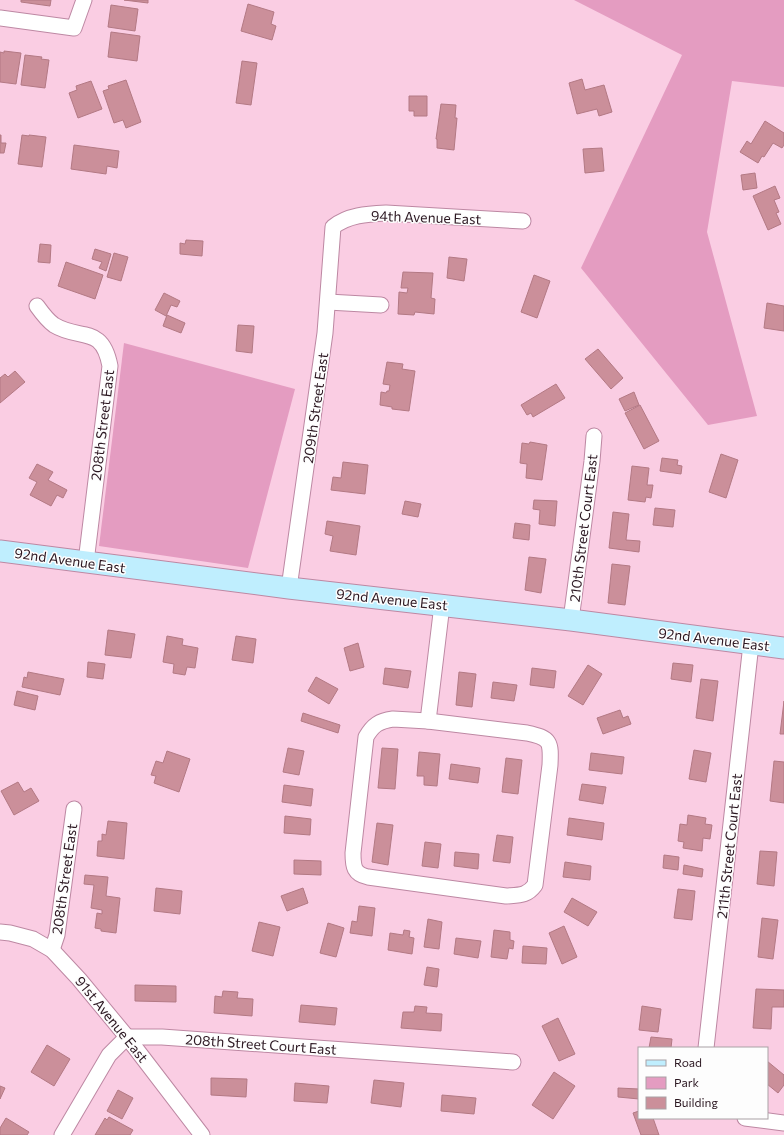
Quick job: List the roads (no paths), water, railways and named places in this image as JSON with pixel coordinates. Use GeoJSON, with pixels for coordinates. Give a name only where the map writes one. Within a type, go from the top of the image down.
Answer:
{"type":"FeatureCollection","features":[{"type":"Feature","properties":{"kind":"street"},"geometry":{"type":"LineString","coordinates":[[0,18],[74,28],[84,0]]}},
{"type":"Feature","properties":{"kind":"street","name":"94th Avenue East"},"geometry":{"type":"LineString","coordinates":[[333,227],[339,222],[364,214],[386,213],[522,220]]}},
{"type":"Feature","properties":{"kind":"street","name":"209th Street East"},"geometry":{"type":"LineString","coordinates":[[289,588],[325,333],[333,227]]}},
{"type":"Feature","properties":{"kind":"street"},"geometry":{"type":"LineString","coordinates":[[328,302],[381,305]]}},
{"type":"Feature","properties":{"kind":"street","name":"208th Street East"},"geometry":{"type":"LineString","coordinates":[[37,306],[47,319],[54,325],[90,336],[101,342],[107,352],[110,366],[86,562]]}},
{"type":"Feature","properties":{"kind":"street","name":"210th Street Court East"},"geometry":{"type":"LineString","coordinates":[[571,620],[592,462],[594,436]]}},
{"type":"Feature","properties":{"kind":"street","name":"92nd Avenue East"},"geometry":{"type":"LineString","coordinates":[[0,550],[289,588],[442,604],[784,648]]}},
{"type":"Feature","properties":{"kind":"street"},"geometry":{"type":"LineString","coordinates":[[428,721],[442,604]]}},
{"type":"Feature","properties":{"kind":"street","name":"211th Street Court East"},"geometry":{"type":"LineString","coordinates":[[706,1047],[752,644]]}},
{"type":"Feature","properties":{"kind":"street"},"geometry":{"type":"LineString","coordinates":[[385,720],[428,721],[533,734],[549,743],[551,748],[550,765],[535,885],[530,891],[520,895],[506,896],[361,876],[356,871],[353,863],[353,853],[366,737],[372,728],[385,720]]}},
{"type":"Feature","properties":{"kind":"street","name":"208th Street East"},"geometry":{"type":"LineString","coordinates":[[52,950],[57,935],[74,809]]}},
{"type":"Feature","properties":{"kind":"street","name":"91st Avenue East"},"geometry":{"type":"LineString","coordinates":[[0,932],[10,933],[33,940],[52,950],[79,978],[127,1037],[202,1135]]}},
{"type":"Feature","properties":{"kind":"street"},"geometry":{"type":"LineString","coordinates":[[62,1135],[109,1055],[127,1037]]}},
{"type":"Feature","properties":{"kind":"street","name":"208th Street Court East"},"geometry":{"type":"LineString","coordinates":[[127,1037],[170,1038],[513,1062]]}},
{"type":"Feature","properties":{"kind":"street"},"geometry":{"type":"LineString","coordinates":[[753,1119],[784,1123]]}}]}
